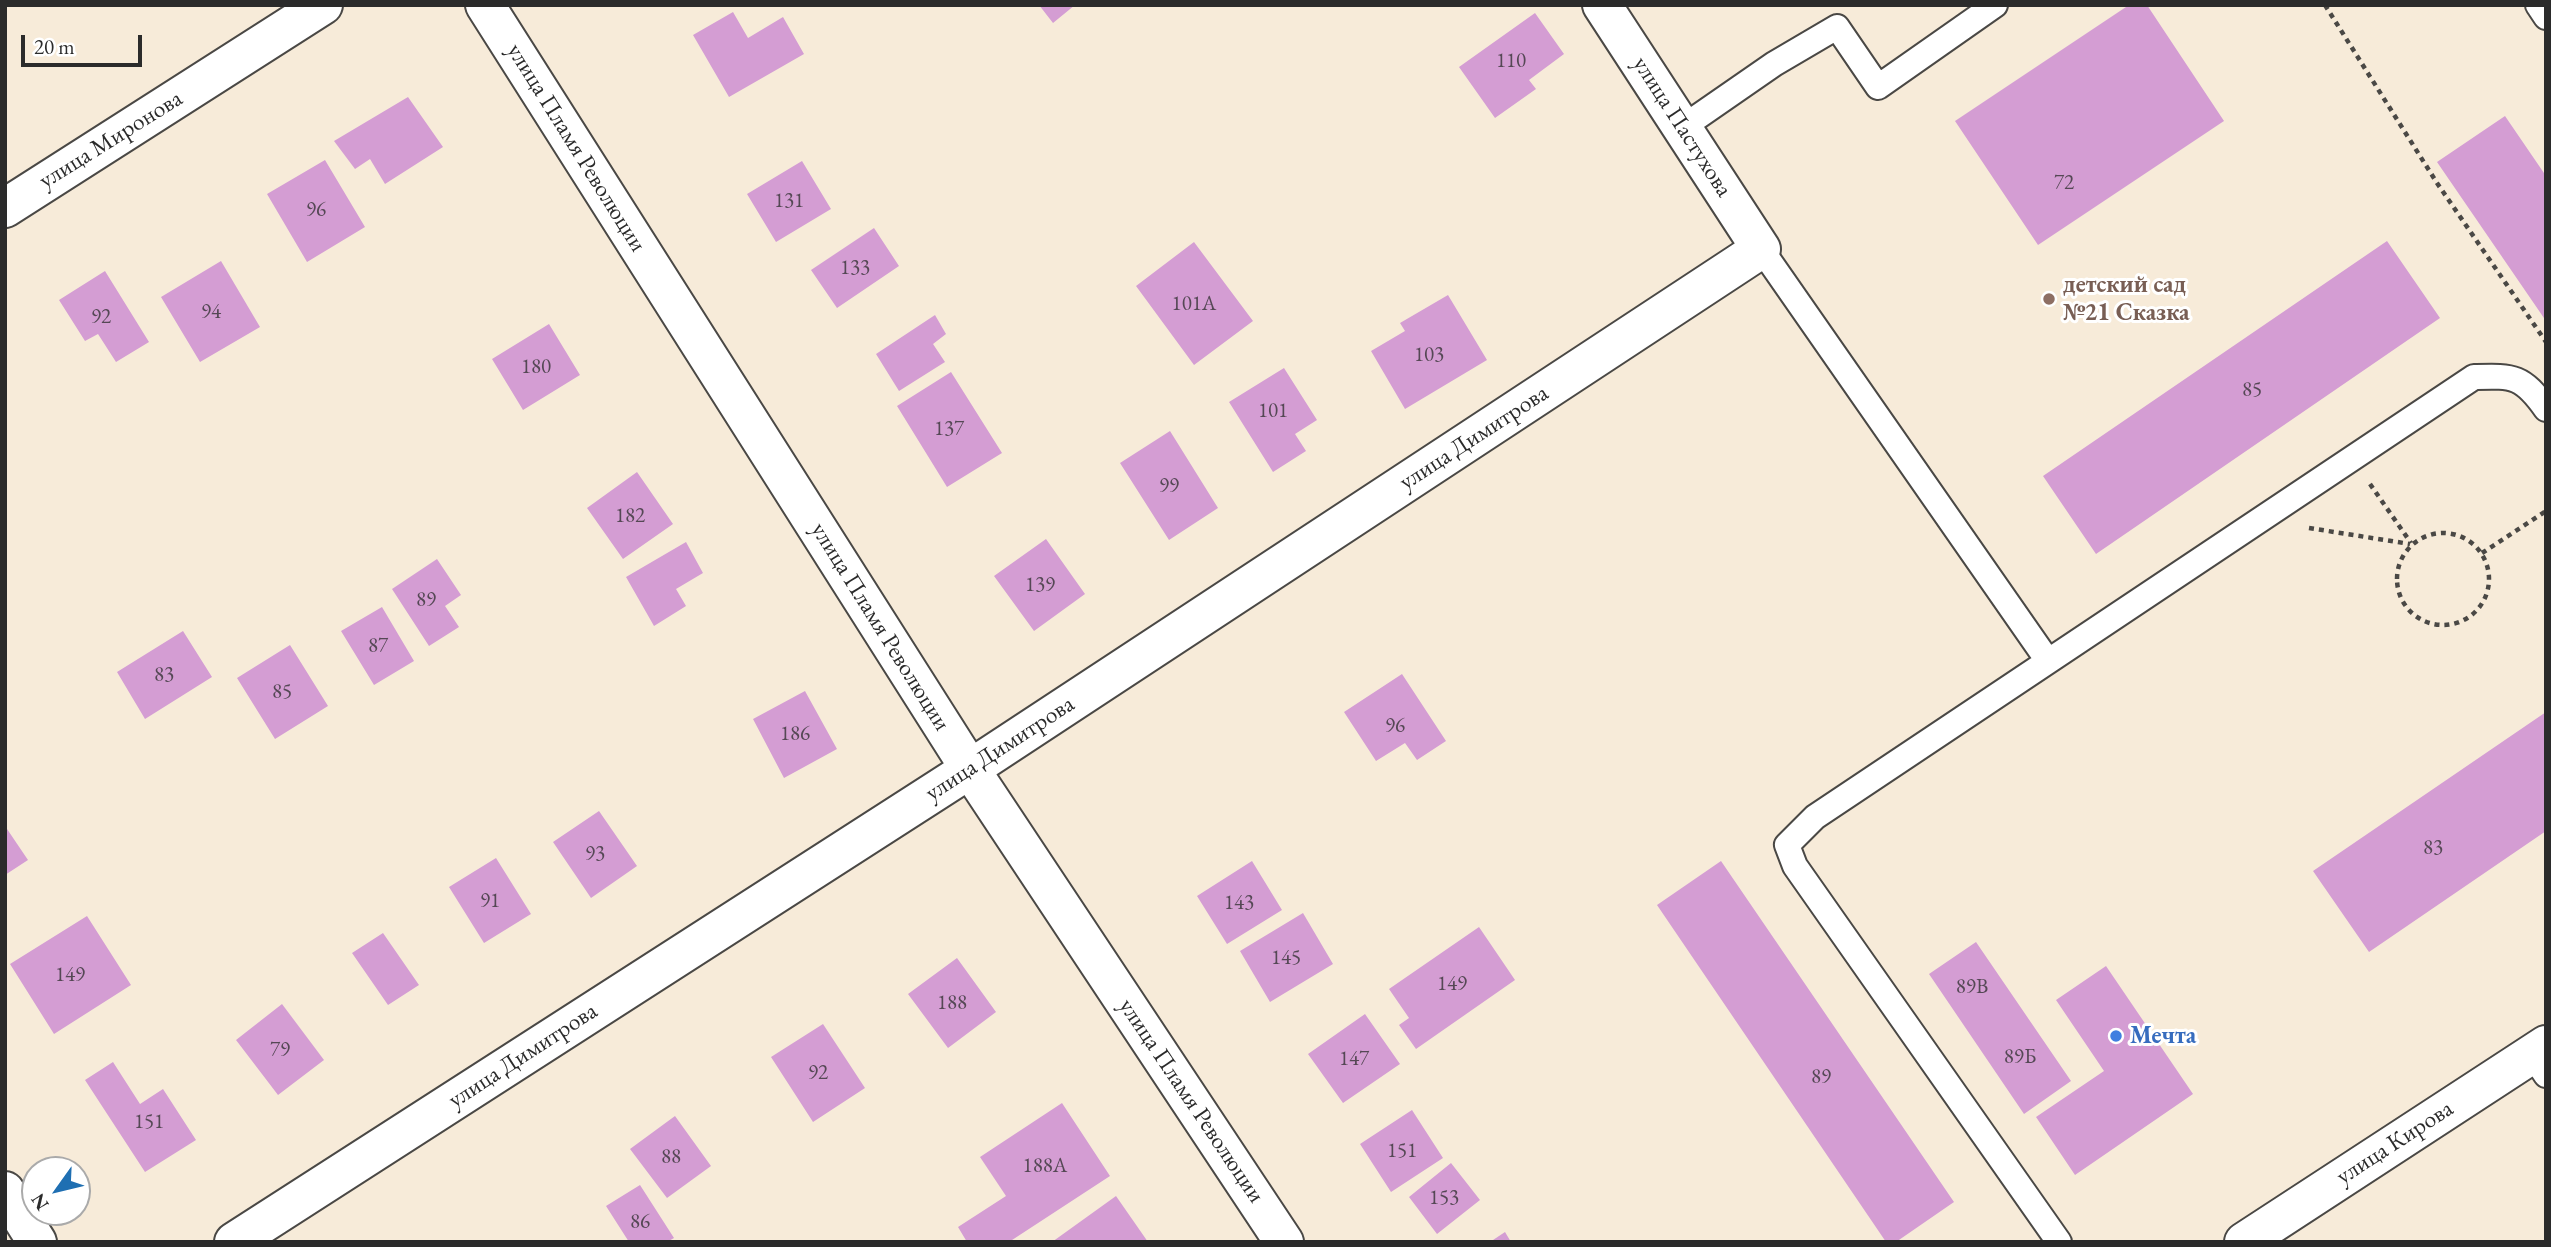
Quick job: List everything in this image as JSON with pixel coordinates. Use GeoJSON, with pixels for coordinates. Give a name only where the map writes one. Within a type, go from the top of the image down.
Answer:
{"type":"FeatureCollection","features":[{"type":"Feature","properties":{"kind":"street","name":"улица Миронова"},"geometry":{"type":"LineString","coordinates":[[5,208],[323,5]]}},
{"type":"Feature","properties":{"kind":"street","name":"улица Пламя Революции"},"geometry":{"type":"LineString","coordinates":[[485,5],[970,769],[1284,1242]]}},
{"type":"Feature","properties":{"kind":"street","name":"улица Пастухова"},"geometry":{"type":"LineString","coordinates":[[1602,5],[1761,248]]}},
{"type":"Feature","properties":{"kind":"street","name":"улица Димитрова"},"geometry":{"type":"LineString","coordinates":[[234,1242],[970,769],[1761,248]]}},
{"type":"Feature","properties":{"kind":"street","name":"улица Кирова"},"geometry":{"type":"LineString","coordinates":[[2244,1242],[2541,1058]]}},
{"type":"Feature","properties":{"kind":"street"},"geometry":{"type":"LineString","coordinates":[[5,1191],[37,1242]]}},
{"type":"Feature","properties":{"kind":"lane"},"geometry":{"type":"LineString","coordinates":[[1683,127],[1774,64],[1837,27],[1878,87],[1995,5]]}},
{"type":"Feature","properties":{"kind":"lane"},"geometry":{"type":"LineString","coordinates":[[2538,5],[2546,17]]}},
{"type":"Feature","properties":{"kind":"lane"},"geometry":{"type":"LineString","coordinates":[[1761,248],[2048,661]]}},
{"type":"Feature","properties":{"kind":"lane"},"geometry":{"type":"LineString","coordinates":[[2059,1242],[1794,866],[1787,845],[1815,817],[2474,377],[2511,376],[2534,391],[2546,409]]}},
{"type":"Feature","properties":{"kind":"path"},"geometry":{"type":"LineString","coordinates":[[2325,5],[2437,183],[2546,342]]}},
{"type":"Feature","properties":{"kind":"path"},"geometry":{"type":"LineString","coordinates":[[2352,458],[2411,544]]}},
{"type":"Feature","properties":{"kind":"path"},"geometry":{"type":"LineString","coordinates":[[2482,553],[2546,511]]}},
{"type":"Feature","properties":{"kind":"path"},"geometry":{"type":"LineString","coordinates":[[2260,520],[2411,544]]}},
{"type":"Feature","properties":{"kind":"path"},"geometry":{"type":"LineString","coordinates":[[2441,532],[2456,534],[2471,541],[2482,553],[2488,567],[2486,596],[2478,609],[2467,619],[2453,625],[2424,622],[2411,614],[2402,602],[2397,588],[2396,572],[2401,556],[2411,544],[2425,535],[2441,532]]}},
{"type":"Feature","properties":{"kind":"building"},"geometry":{"type":"Polygon","coordinates":[[[1039,5],[1075,5],[1053,23],[1039,5]]]}},
{"type":"Feature","properties":{"kind":"building"},"geometry":{"type":"Polygon","coordinates":[[[2129,5],[2147,5],[2224,121],[2038,245],[1955,121],[2129,5]]]}},
{"type":"Feature","properties":{"kind":"building"},"geometry":{"type":"Polygon","coordinates":[[[733,12],[748,38],[783,17],[804,54],[729,97],[693,35],[733,12]]]}},
{"type":"Feature","properties":{"kind":"building"},"geometry":{"type":"Polygon","coordinates":[[[1535,13],[1564,54],[1529,80],[1536,89],[1495,118],[1459,67],[1535,13]]]}},
{"type":"Feature","properties":{"kind":"building"},"geometry":{"type":"Polygon","coordinates":[[[408,97],[443,147],[385,184],[370,159],[355,169],[334,141],[408,97]]]}},
{"type":"Feature","properties":{"kind":"building"},"geometry":{"type":"Polygon","coordinates":[[[2505,116],[2546,176],[2546,321],[2437,162],[2505,116]]]}},
{"type":"Feature","properties":{"kind":"building"},"geometry":{"type":"Polygon","coordinates":[[[325,160],[365,227],[307,262],[267,194],[325,160]]]}},
{"type":"Feature","properties":{"kind":"building"},"geometry":{"type":"Polygon","coordinates":[[[802,161],[831,209],[776,242],[747,194],[802,161]]]}},
{"type":"Feature","properties":{"kind":"building"},"geometry":{"type":"Polygon","coordinates":[[[874,228],[899,266],[837,308],[811,270],[874,228]]]}},
{"type":"Feature","properties":{"kind":"building"},"geometry":{"type":"Polygon","coordinates":[[[2387,241],[2440,318],[2096,554],[2043,476],[2387,241]]]}},
{"type":"Feature","properties":{"kind":"building"},"geometry":{"type":"Polygon","coordinates":[[[1194,242],[1253,321],[1194,365],[1136,286],[1194,242]]]}},
{"type":"Feature","properties":{"kind":"building"},"geometry":{"type":"Polygon","coordinates":[[[221,261],[260,327],[200,362],[161,297],[221,261]]]}},
{"type":"Feature","properties":{"kind":"building"},"geometry":{"type":"Polygon","coordinates":[[[105,271],[149,342],[116,362],[98,334],[85,341],[59,300],[105,271]]]}},
{"type":"Feature","properties":{"kind":"building"},"geometry":{"type":"Polygon","coordinates":[[[1448,295],[1487,360],[1405,409],[1371,351],[1405,331],[1400,323],[1448,295]]]}},
{"type":"Feature","properties":{"kind":"building"},"geometry":{"type":"Polygon","coordinates":[[[935,315],[946,334],[933,344],[945,362],[899,391],[876,354],[935,315]]]}},
{"type":"Feature","properties":{"kind":"building"},"geometry":{"type":"Polygon","coordinates":[[[549,324],[580,375],[523,410],[492,359],[549,324]]]}},
{"type":"Feature","properties":{"kind":"building"},"geometry":{"type":"Polygon","coordinates":[[[1284,368],[1317,420],[1295,434],[1306,451],[1273,472],[1229,402],[1284,368]]]}},
{"type":"Feature","properties":{"kind":"building"},"geometry":{"type":"Polygon","coordinates":[[[951,372],[1002,453],[947,487],[897,406],[951,372]]]}},
{"type":"Feature","properties":{"kind":"building"},"geometry":{"type":"Polygon","coordinates":[[[1170,431],[1218,508],[1169,540],[1120,463],[1170,431]]]}},
{"type":"Feature","properties":{"kind":"building"},"geometry":{"type":"Polygon","coordinates":[[[637,472],[673,524],[623,559],[587,508],[637,472]]]}},
{"type":"Feature","properties":{"kind":"building"},"geometry":{"type":"Polygon","coordinates":[[[1046,539],[1085,594],[1034,631],[994,576],[1046,539]]]}},
{"type":"Feature","properties":{"kind":"building"},"geometry":{"type":"Polygon","coordinates":[[[686,542],[703,573],[676,589],[686,606],[654,626],[626,577],[686,542]]]}},
{"type":"Feature","properties":{"kind":"building"},"geometry":{"type":"Polygon","coordinates":[[[437,559],[461,595],[445,606],[459,627],[429,646],[392,589],[437,559]]]}},
{"type":"Feature","properties":{"kind":"building"},"geometry":{"type":"Polygon","coordinates":[[[382,607],[414,661],[374,685],[341,631],[382,607]]]}},
{"type":"Feature","properties":{"kind":"building"},"geometry":{"type":"Polygon","coordinates":[[[183,631],[212,677],[145,719],[117,672],[183,631]]]}},
{"type":"Feature","properties":{"kind":"building"},"geometry":{"type":"Polygon","coordinates":[[[290,645],[328,706],[275,739],[237,678],[290,645]]]}},
{"type":"Feature","properties":{"kind":"building"},"geometry":{"type":"Polygon","coordinates":[[[1402,674],[1446,741],[1417,760],[1405,743],[1376,761],[1344,712],[1402,674]]]}},
{"type":"Feature","properties":{"kind":"building"},"geometry":{"type":"Polygon","coordinates":[[[805,691],[837,749],[784,778],[753,719],[805,691]]]}},
{"type":"Feature","properties":{"kind":"building"},"geometry":{"type":"Polygon","coordinates":[[[2546,712],[2546,831],[2369,952],[2313,871],[2546,712]]]}},
{"type":"Feature","properties":{"kind":"building"},"geometry":{"type":"Polygon","coordinates":[[[599,811],[637,866],[591,898],[553,842],[599,811]]]}},
{"type":"Feature","properties":{"kind":"building"},"geometry":{"type":"Polygon","coordinates":[[[5,826],[28,860],[5,875],[5,826]]]}},
{"type":"Feature","properties":{"kind":"building"},"geometry":{"type":"Polygon","coordinates":[[[496,858],[531,914],[484,943],[449,887],[496,858]]]}},
{"type":"Feature","properties":{"kind":"building"},"geometry":{"type":"Polygon","coordinates":[[[1252,861],[1282,910],[1227,944],[1197,896],[1252,861]]]}},
{"type":"Feature","properties":{"kind":"building"},"geometry":{"type":"Polygon","coordinates":[[[1721,861],[1954,1202],[1896,1242],[1886,1242],[1657,905],[1721,861]]]}},
{"type":"Feature","properties":{"kind":"building"},"geometry":{"type":"Polygon","coordinates":[[[1303,913],[1333,964],[1270,1002],[1240,951],[1303,913]]]}},
{"type":"Feature","properties":{"kind":"building"},"geometry":{"type":"Polygon","coordinates":[[[87,916],[131,985],[54,1034],[10,964],[87,916]]]}},
{"type":"Feature","properties":{"kind":"building"},"geometry":{"type":"Polygon","coordinates":[[[1479,927],[1515,980],[1416,1049],[1399,1025],[1409,1018],[1389,989],[1479,927]]]}},
{"type":"Feature","properties":{"kind":"building"},"geometry":{"type":"Polygon","coordinates":[[[383,933],[419,985],[388,1005],[352,953],[383,933]]]}},
{"type":"Feature","properties":{"kind":"building"},"geometry":{"type":"Polygon","coordinates":[[[1976,942],[2071,1081],[2024,1114],[1929,974],[1976,942]]]}},
{"type":"Feature","properties":{"kind":"building"},"geometry":{"type":"Polygon","coordinates":[[[957,958],[996,1012],[948,1048],[908,994],[957,958]]]}},
{"type":"Feature","properties":{"kind":"building","name":"Мечта"},"geometry":{"type":"Polygon","coordinates":[[[2106,966],[2193,1094],[2075,1175],[2036,1117],[2104,1071],[2056,1000],[2106,966]]]}},
{"type":"Feature","properties":{"kind":"building"},"geometry":{"type":"Polygon","coordinates":[[[282,1004],[324,1060],[278,1095],[236,1040],[282,1004]]]}},
{"type":"Feature","properties":{"kind":"building"},"geometry":{"type":"Polygon","coordinates":[[[1365,1014],[1400,1064],[1343,1103],[1308,1054],[1365,1014]]]}},
{"type":"Feature","properties":{"kind":"building"},"geometry":{"type":"Polygon","coordinates":[[[823,1024],[865,1088],[813,1122],[771,1057],[823,1024]]]}},
{"type":"Feature","properties":{"kind":"building"},"geometry":{"type":"Polygon","coordinates":[[[113,1062],[140,1104],[163,1089],[196,1140],[145,1172],[85,1080],[113,1062]]]}},
{"type":"Feature","properties":{"kind":"building"},"geometry":{"type":"Polygon","coordinates":[[[1062,1103],[1110,1176],[1009,1242],[967,1242],[958,1227],[1006,1196],[980,1157],[1062,1103]]]}},
{"type":"Feature","properties":{"kind":"building"},"geometry":{"type":"Polygon","coordinates":[[[1412,1110],[1443,1158],[1391,1192],[1360,1144],[1412,1110]]]}},
{"type":"Feature","properties":{"kind":"building"},"geometry":{"type":"Polygon","coordinates":[[[675,1116],[711,1166],[667,1198],[630,1149],[675,1116]]]}},
{"type":"Feature","properties":{"kind":"building"},"geometry":{"type":"Polygon","coordinates":[[[1451,1163],[1480,1200],[1437,1234],[1409,1197],[1451,1163]]]}},
{"type":"Feature","properties":{"kind":"building"},"geometry":{"type":"Polygon","coordinates":[[[640,1185],[674,1238],[667,1242],[629,1242],[606,1206],[640,1185]]]}},
{"type":"Feature","properties":{"kind":"building"},"geometry":{"type":"Polygon","coordinates":[[[1116,1196],[1148,1242],[1052,1242],[1116,1196]]]}},
{"type":"Feature","properties":{"kind":"building"},"geometry":{"type":"Polygon","coordinates":[[[1505,1232],[1511,1242],[1490,1242],[1505,1232]]]}},
{"type":"Feature","properties":{"kind":"place","name":"детский сад №21 Сказка"},"geometry":{"type":"Point","coordinates":[2049,299]}},
{"type":"Feature","properties":{"kind":"place","name":"Мечта"},"geometry":{"type":"Point","coordinates":[2116,1036]}}]}
